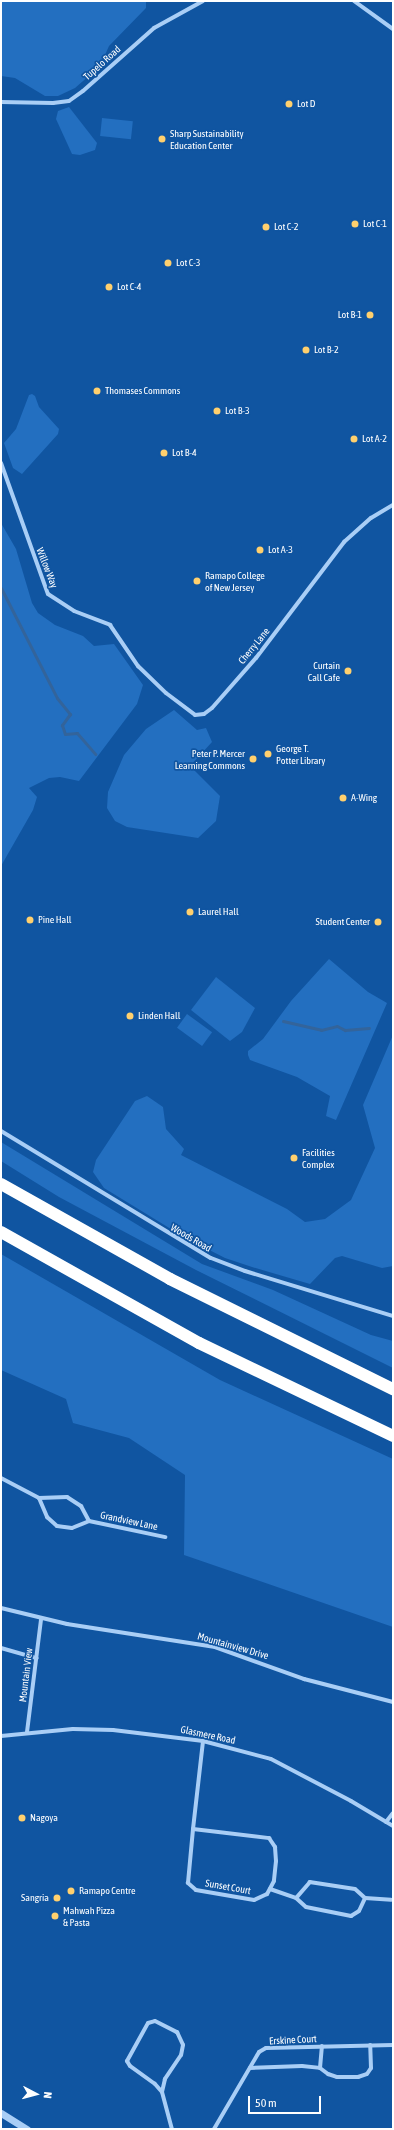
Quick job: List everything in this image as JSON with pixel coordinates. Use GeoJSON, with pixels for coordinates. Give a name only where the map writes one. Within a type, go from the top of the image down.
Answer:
{"type":"FeatureCollection","features":[{"type":"Feature","properties":{"kind":"highway"},"geometry":{"type":"LineString","coordinates":[[1,1184],[182,1286],[393,1389]]}},
{"type":"Feature","properties":{"kind":"highway"},"geometry":{"type":"LineString","coordinates":[[1,1232],[199,1343],[393,1436]]}},
{"type":"Feature","properties":{"kind":"street","name":"Tupelo Road"},"geometry":{"type":"LineString","coordinates":[[1,102],[53,103],[69,101],[83,91],[154,28],[203,1]]}},
{"type":"Feature","properties":{"kind":"street"},"geometry":{"type":"LineString","coordinates":[[354,1],[361,3],[393,29]]}},
{"type":"Feature","properties":{"kind":"street","name":"Willow Way"},"geometry":{"type":"LineString","coordinates":[[1,463],[44,590],[53,599],[110,625],[121,642]]}},
{"type":"Feature","properties":{"kind":"street","name":"Cherry Lane"},"geometry":{"type":"LineString","coordinates":[[121,642],[138,666],[166,693],[190,713],[204,714],[212,708],[256,658],[344,542],[371,518],[393,505]]}},
{"type":"Feature","properties":{"kind":"street","name":"Woods Road"},"geometry":{"type":"LineString","coordinates":[[1,1131],[210,1258],[245,1271],[393,1316]]}},
{"type":"Feature","properties":{"kind":"street"},"geometry":{"type":"LineString","coordinates":[[1,1478],[39,1498]]}},
{"type":"Feature","properties":{"kind":"street","name":"Grandview Lane"},"geometry":{"type":"LineString","coordinates":[[89,1521],[81,1506],[71,1499],[60,1496],[39,1498],[47,1517],[57,1526],[72,1528],[89,1521],[165,1537]]}},
{"type":"Feature","properties":{"kind":"street","name":"Mountainview Drive"},"geometry":{"type":"LineString","coordinates":[[1,1608],[41,1619],[215,1647],[304,1679],[393,1702]]}},
{"type":"Feature","properties":{"kind":"street","name":"Mountain View"},"geometry":{"type":"LineString","coordinates":[[27,1732],[41,1619]]}},
{"type":"Feature","properties":{"kind":"street"},"geometry":{"type":"LineString","coordinates":[[1,1648],[36,1658]]}},
{"type":"Feature","properties":{"kind":"street","name":"Glasmere Road"},"geometry":{"type":"LineString","coordinates":[[1,1736],[27,1732],[113,1730],[203,1741],[271,1759],[393,1826]]}},
{"type":"Feature","properties":{"kind":"street","name":"Sunset Court"},"geometry":{"type":"LineString","coordinates":[[203,1741],[188,1883],[191,1888],[254,1900],[263,1898],[270,1889]]}},
{"type":"Feature","properties":{"kind":"street"},"geometry":{"type":"LineString","coordinates":[[386,1822],[393,1813]]}},
{"type":"Feature","properties":{"kind":"street"},"geometry":{"type":"LineString","coordinates":[[193,1829],[269,1838],[276,1850],[275,1873],[270,1889],[296,1898],[306,1907],[352,1916],[359,1910],[365,1898]]}},
{"type":"Feature","properties":{"kind":"street"},"geometry":{"type":"LineString","coordinates":[[296,1898],[310,1882],[354,1889],[365,1898],[391,1900]]}},
{"type":"Feature","properties":{"kind":"street"},"geometry":{"type":"LineString","coordinates":[[162,2092],[130,2066],[127,2061],[148,2024],[155,2021],[177,2032],[183,2045],[181,2055],[165,2079],[162,2092],[172,2129]]}},
{"type":"Feature","properties":{"kind":"street","name":"Erskine Court"},"geometry":{"type":"LineString","coordinates":[[214,2129],[259,2052],[266,2048],[393,2045]]}},
{"type":"Feature","properties":{"kind":"street"},"geometry":{"type":"LineString","coordinates":[[320,2068],[322,2046]]}},
{"type":"Feature","properties":{"kind":"street"},"geometry":{"type":"LineString","coordinates":[[250,2068],[302,2066],[320,2068],[328,2074],[337,2077],[367,2074],[371,2068],[370,2046]]}},
{"type":"Feature","properties":{"kind":"street"},"geometry":{"type":"LineString","coordinates":[[1,2113],[27,2129]]}},
{"type":"Feature","properties":{"kind":"shaded area"},"geometry":{"type":"Polygon","coordinates":[[[1,1],[146,1],[146,8],[109,46],[105,55],[106,61],[75,88],[58,96],[45,96],[15,78],[1,76],[1,1]]]}},
{"type":"Feature","properties":{"kind":"shaded area"},"geometry":{"type":"Polygon","coordinates":[[[69,107],[97,143],[95,150],[80,155],[72,154],[56,119],[58,111],[69,107]]]}},
{"type":"Feature","properties":{"kind":"shaded area"},"geometry":{"type":"Polygon","coordinates":[[[102,118],[133,121],[131,139],[100,136],[102,118]]]}},
{"type":"Feature","properties":{"kind":"shaded area"},"geometry":{"type":"Polygon","coordinates":[[[32,394],[35,396],[39,407],[59,429],[58,434],[22,474],[13,468],[4,443],[16,429],[29,395],[32,394]]]}},
{"type":"Feature","properties":{"kind":"shaded area"},"geometry":{"type":"Polygon","coordinates":[[[1,523],[16,549],[32,603],[38,613],[55,625],[83,636],[94,646],[114,644],[143,685],[137,704],[79,781],[60,777],[49,778],[29,788],[37,797],[33,810],[1,866],[1,523]]]}},
{"type":"Feature","properties":{"kind":"shaded area"},"geometry":{"type":"Polygon","coordinates":[[[174,710],[197,730],[206,728],[212,742],[190,766],[220,796],[216,821],[198,838],[127,827],[115,821],[107,808],[108,792],[124,755],[146,729],[174,710]]]}},
{"type":"Feature","properties":{"kind":"shaded area"},"geometry":{"type":"Polygon","coordinates":[[[329,959],[368,992],[387,1003],[336,1120],[326,1116],[330,1096],[297,1077],[250,1060],[248,1055],[248,1051],[263,1039],[291,1001],[329,959]]]}},
{"type":"Feature","properties":{"kind":"shaded area"},"geometry":{"type":"Polygon","coordinates":[[[216,977],[255,1008],[242,1032],[230,1041],[191,1010],[216,977]]]}},
{"type":"Feature","properties":{"kind":"shaded area"},"geometry":{"type":"Polygon","coordinates":[[[187,1014],[212,1032],[202,1046],[177,1028],[187,1014]]]}},
{"type":"Feature","properties":{"kind":"shaded area"},"geometry":{"type":"Polygon","coordinates":[[[393,1035],[393,1266],[382,1268],[342,1256],[335,1258],[310,1284],[252,1267],[225,1258],[184,1237],[104,1188],[93,1172],[96,1160],[135,1101],[147,1096],[163,1107],[166,1129],[184,1149],[181,1155],[287,1209],[305,1222],[325,1219],[351,1200],[375,1148],[363,1105],[393,1035]]]}},
{"type":"Feature","properties":{"kind":"shaded area"},"geometry":{"type":"Polygon","coordinates":[[[1,1142],[202,1264],[273,1290],[371,1335],[393,1341],[393,1368],[196,1270],[59,1197],[1,1161],[1,1142]]]}},
{"type":"Feature","properties":{"kind":"shaded area"},"geometry":{"type":"Polygon","coordinates":[[[1,1254],[220,1380],[393,1459],[393,1627],[184,1555],[185,1475],[129,1438],[73,1423],[66,1399],[1,1370],[1,1254]]]}},
{"type":"Feature","properties":{"kind":"waterway"},"geometry":{"type":"LineString","coordinates":[[1,588],[57,698],[70,714],[62,725],[65,734],[77,733],[95,754]]}},
{"type":"Feature","properties":{"kind":"waterway"},"geometry":{"type":"LineString","coordinates":[[283,1021],[321,1030],[337,1026],[345,1030],[369,1028]]}},
{"type":"Feature","properties":{"kind":"place","name":"Lot D"},"geometry":{"type":"Point","coordinates":[289,104]}},
{"type":"Feature","properties":{"kind":"place","name":"Sharp Sustainability Education Center"},"geometry":{"type":"Point","coordinates":[162,139]}},
{"type":"Feature","properties":{"kind":"place","name":"Lot C-1"},"geometry":{"type":"Point","coordinates":[355,224]}},
{"type":"Feature","properties":{"kind":"place","name":"Lot C-2"},"geometry":{"type":"Point","coordinates":[266,227]}},
{"type":"Feature","properties":{"kind":"place","name":"Lot C-3"},"geometry":{"type":"Point","coordinates":[168,263]}},
{"type":"Feature","properties":{"kind":"place","name":"Lot C-4"},"geometry":{"type":"Point","coordinates":[109,287]}},
{"type":"Feature","properties":{"kind":"place","name":"Lot B-1"},"geometry":{"type":"Point","coordinates":[370,315]}},
{"type":"Feature","properties":{"kind":"place","name":"Lot B-2"},"geometry":{"type":"Point","coordinates":[306,350]}},
{"type":"Feature","properties":{"kind":"place","name":"Thomases Commons"},"geometry":{"type":"Point","coordinates":[97,391]}},
{"type":"Feature","properties":{"kind":"place","name":"Lot B-3"},"geometry":{"type":"Point","coordinates":[217,411]}},
{"type":"Feature","properties":{"kind":"place","name":"Lot A-2"},"geometry":{"type":"Point","coordinates":[354,439]}},
{"type":"Feature","properties":{"kind":"place","name":"Lot B-4"},"geometry":{"type":"Point","coordinates":[164,453]}},
{"type":"Feature","properties":{"kind":"place","name":"Lot A-3"},"geometry":{"type":"Point","coordinates":[260,550]}},
{"type":"Feature","properties":{"kind":"place","name":"Ramapo College of New Jersey"},"geometry":{"type":"Point","coordinates":[197,581]}},
{"type":"Feature","properties":{"kind":"place","name":"Curtain Call Cafe"},"geometry":{"type":"Point","coordinates":[348,671]}},
{"type":"Feature","properties":{"kind":"place","name":"George T. Potter Library"},"geometry":{"type":"Point","coordinates":[268,754]}},
{"type":"Feature","properties":{"kind":"place","name":"Peter P. Mercer Learning Commons"},"geometry":{"type":"Point","coordinates":[253,759]}},
{"type":"Feature","properties":{"kind":"place","name":"A-Wing"},"geometry":{"type":"Point","coordinates":[343,798]}},
{"type":"Feature","properties":{"kind":"place","name":"Laurel Hall"},"geometry":{"type":"Point","coordinates":[190,912]}},
{"type":"Feature","properties":{"kind":"place","name":"Pine Hall"},"geometry":{"type":"Point","coordinates":[30,920]}},
{"type":"Feature","properties":{"kind":"place","name":"Student Center"},"geometry":{"type":"Point","coordinates":[378,922]}},
{"type":"Feature","properties":{"kind":"place","name":"Linden Hall"},"geometry":{"type":"Point","coordinates":[130,1016]}},
{"type":"Feature","properties":{"kind":"place","name":"Facilities Complex"},"geometry":{"type":"Point","coordinates":[294,1158]}},
{"type":"Feature","properties":{"kind":"place","name":"Nagoya"},"geometry":{"type":"Point","coordinates":[22,1818]}},
{"type":"Feature","properties":{"kind":"place","name":"Ramapo Centre"},"geometry":{"type":"Point","coordinates":[71,1891]}},
{"type":"Feature","properties":{"kind":"place","name":"Sangria"},"geometry":{"type":"Point","coordinates":[57,1898]}},
{"type":"Feature","properties":{"kind":"place","name":"Mahwah Pizza & Pasta"},"geometry":{"type":"Point","coordinates":[55,1916]}}]}
